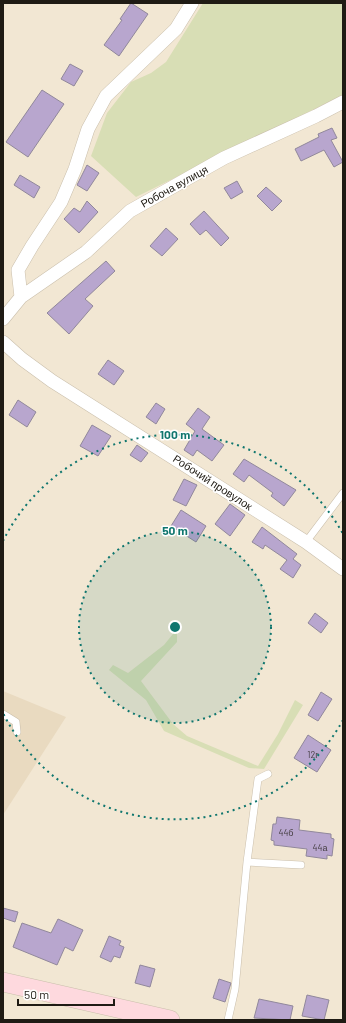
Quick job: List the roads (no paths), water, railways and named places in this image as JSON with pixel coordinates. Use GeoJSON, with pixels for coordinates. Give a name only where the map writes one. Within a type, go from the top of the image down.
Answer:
{"type":"FeatureCollection","features":[{"type":"Feature","properties":{"kind":"main road"},"geometry":{"type":"LineString","coordinates":[[3,982],[170,1020]]}},
{"type":"Feature","properties":{"kind":"street"},"geometry":{"type":"LineString","coordinates":[[21,297],[18,270],[61,202],[75,169],[88,129],[106,96],[176,29],[192,3]]}},
{"type":"Feature","properties":{"kind":"street","name":"Робоча вулиця"},"geometry":{"type":"LineString","coordinates":[[3,319],[21,297],[86,252],[130,211],[224,158],[343,102]]}},
{"type":"Feature","properties":{"kind":"street","name":"Робочий провулок"},"geometry":{"type":"LineString","coordinates":[[3,342],[22,359],[52,381],[306,542],[343,569]]}},
{"type":"Feature","properties":{"kind":"lane"},"geometry":{"type":"LineString","coordinates":[[306,542],[343,493]]}},
{"type":"Feature","properties":{"kind":"lane"},"geometry":{"type":"LineString","coordinates":[[3,714],[16,722],[17,732]]}},
{"type":"Feature","properties":{"kind":"lane"},"geometry":{"type":"LineString","coordinates":[[228,1020],[235,989],[247,862],[258,779],[268,774]]}},
{"type":"Feature","properties":{"kind":"lane"},"geometry":{"type":"LineString","coordinates":[[247,862],[301,865]]}}]}
